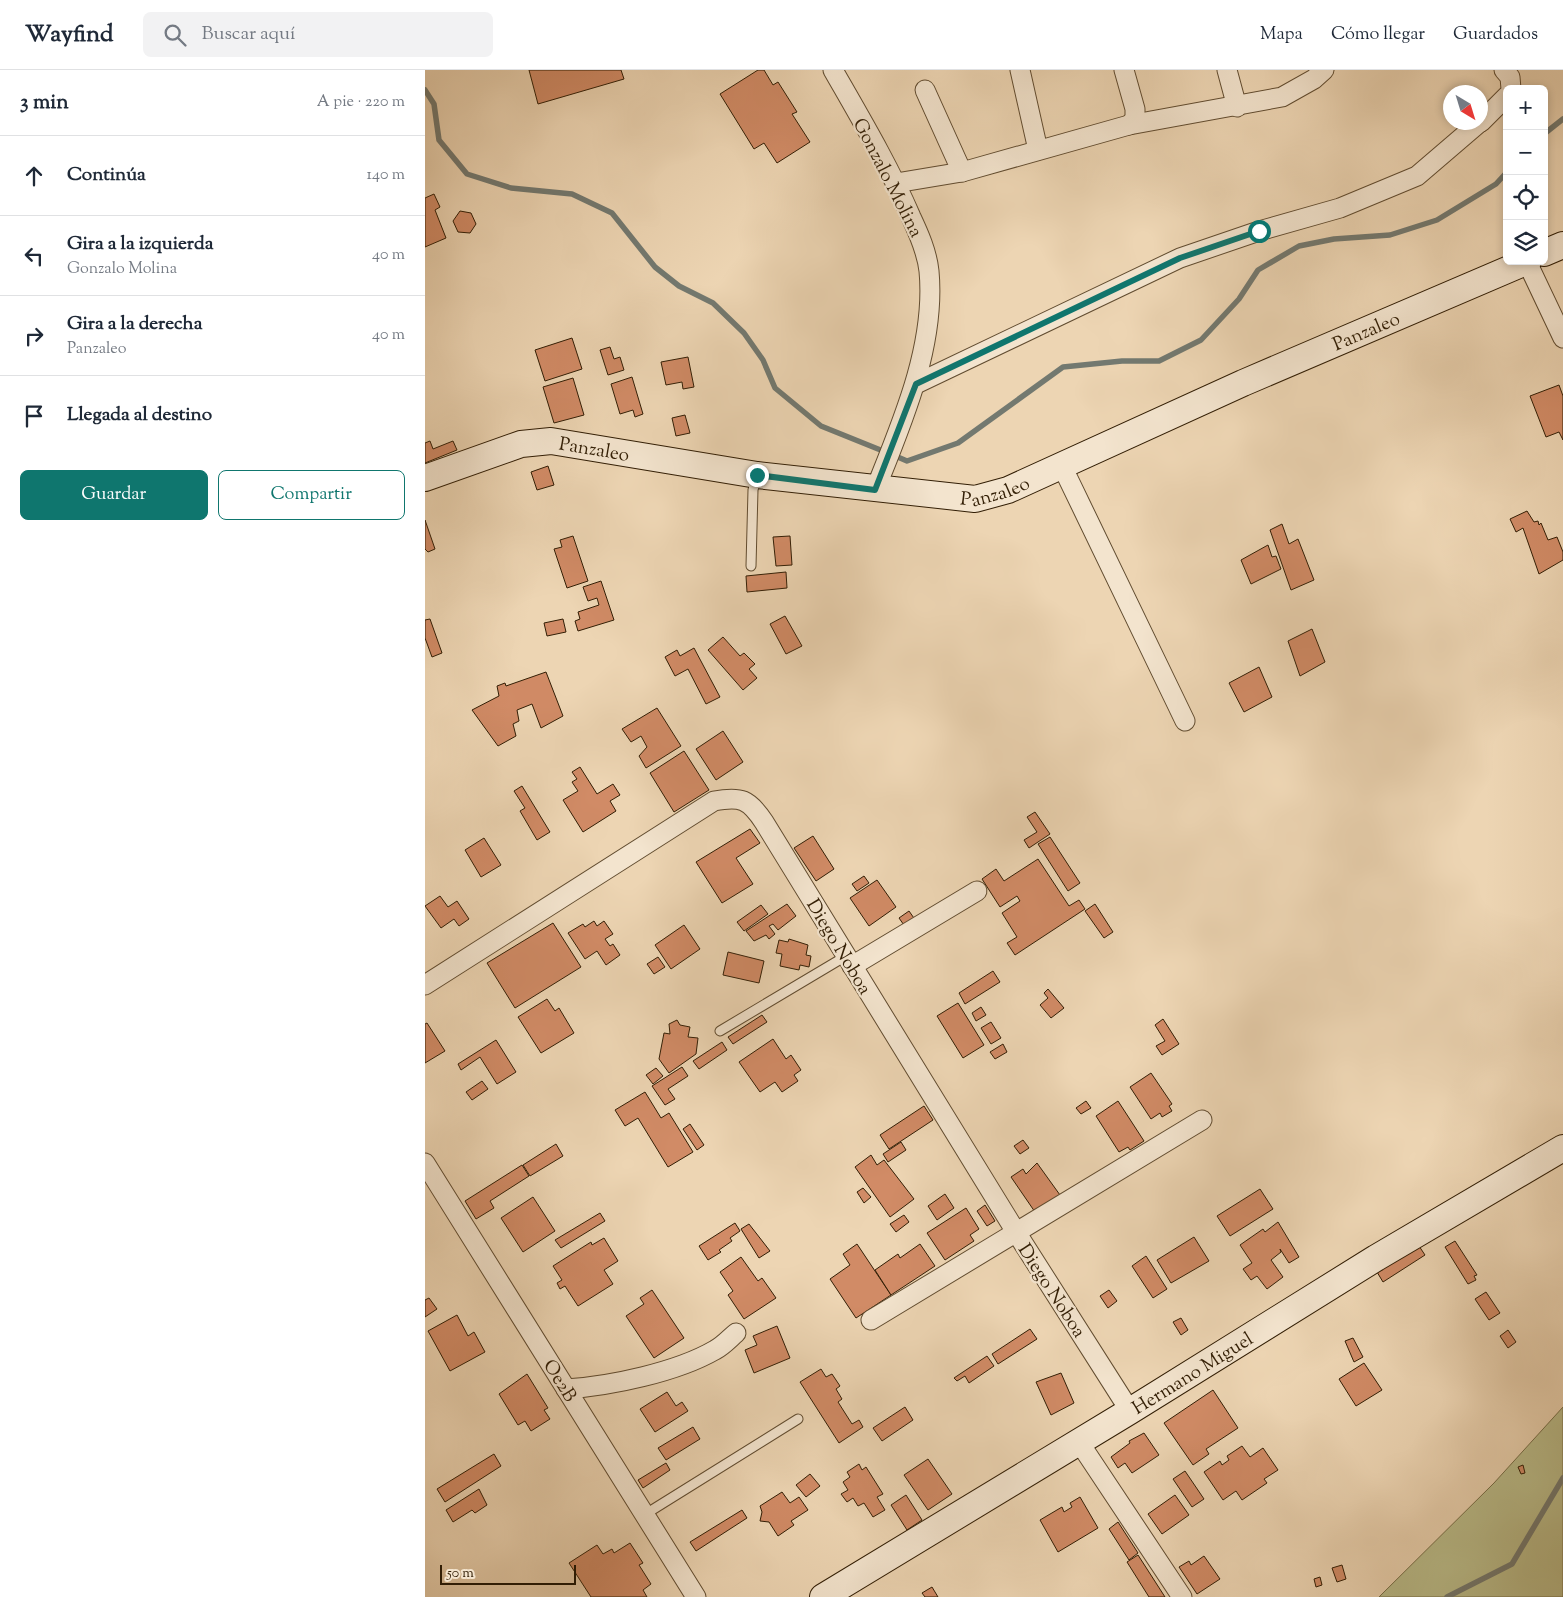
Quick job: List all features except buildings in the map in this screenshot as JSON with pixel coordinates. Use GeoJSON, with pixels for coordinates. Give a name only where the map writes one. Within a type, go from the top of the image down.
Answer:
{"type":"FeatureCollection","features":[{"type":"Feature","properties":{"kind":"street","name":"Gonzalo Molina"},"geometry":{"type":"LineString","coordinates":[[833,70],[896,182],[923,244],[929,270],[929,303],[916,384],[875,490]]}},
{"type":"Feature","properties":{"kind":"street"},"geometry":{"type":"LineString","coordinates":[[1020,70],[1038,150]]}},
{"type":"Feature","properties":{"kind":"street"},"geometry":{"type":"LineString","coordinates":[[1124,70],[1135,109],[1135,119],[1129,125]]}},
{"type":"Feature","properties":{"kind":"street"},"geometry":{"type":"LineString","coordinates":[[1227,70],[1237,107]]}},
{"type":"Feature","properties":{"kind":"street"},"geometry":{"type":"LineString","coordinates":[[896,182],[962,172],[1129,125],[1237,107],[1282,97],[1314,79],[1324,70]]}},
{"type":"Feature","properties":{"kind":"street"},"geometry":{"type":"LineString","coordinates":[[1504,70],[1510,77],[1511,85]]}},
{"type":"Feature","properties":{"kind":"street"},"geometry":{"type":"LineString","coordinates":[[925,90],[962,172]]}},
{"type":"Feature","properties":{"kind":"street"},"geometry":{"type":"LineString","coordinates":[[1488,114],[1503,100]]}},
{"type":"Feature","properties":{"kind":"street"},"geometry":{"type":"LineString","coordinates":[[916,384],[1180,258],[1259,231],[1340,208],[1417,176],[1471,130]]}},
{"type":"Feature","properties":{"kind":"street"},"geometry":{"type":"LineString","coordinates":[[1548,252],[1563,245]]}},
{"type":"Feature","properties":{"kind":"street","name":"Panzaleo"},"geometry":{"type":"LineString","coordinates":[[425,478],[521,444],[551,442],[757,475],[875,490],[975,499],[1008,490],[1243,383],[1518,265]]}},
{"type":"Feature","properties":{"kind":"street"},"geometry":{"type":"LineString","coordinates":[[1529,265],[1563,338]]}},
{"type":"Feature","properties":{"kind":"street"},"geometry":{"type":"LineString","coordinates":[[1062,466],[1185,721]]}},
{"type":"Feature","properties":{"kind":"street","name":"Diego Noboa"},"geometry":{"type":"LineString","coordinates":[[425,985],[714,801],[731,798],[747,801],[755,809],[1016,1232],[1130,1411]]}},
{"type":"Feature","properties":{"kind":"street"},"geometry":{"type":"LineString","coordinates":[[849,961],[977,891]]}},
{"type":"Feature","properties":{"kind":"street"},"geometry":{"type":"LineString","coordinates":[[871,1320],[1203,1120]]}},
{"type":"Feature","properties":{"kind":"street","name":"Hermano Miguel"},"geometry":{"type":"LineString","coordinates":[[823,1597],[1130,1411],[1376,1258],[1563,1148]]}},
{"type":"Feature","properties":{"kind":"street","name":"Oe2B"},"geometry":{"type":"LineString","coordinates":[[425,1163],[696,1597]]}},
{"type":"Feature","properties":{"kind":"street"},"geometry":{"type":"LineString","coordinates":[[567,1389],[633,1378],[684,1365],[717,1350],[736,1333]]}},
{"type":"Feature","properties":{"kind":"street"},"geometry":{"type":"LineString","coordinates":[[1079,1442],[1183,1597]]}},
{"type":"Feature","properties":{"kind":"lane"},"geometry":{"type":"LineString","coordinates":[[751,566],[753,490],[757,475]]}},
{"type":"Feature","properties":{"kind":"lane"},"geometry":{"type":"LineString","coordinates":[[720,1031],[849,961]]}},
{"type":"Feature","properties":{"kind":"lane"},"geometry":{"type":"LineString","coordinates":[[645,1515],[797,1419]]}},
{"type":"Feature","properties":{"kind":"green space"},"geometry":{"type":"Polygon","coordinates":[[[1563,1407],[1563,1597],[1379,1597],[1494,1483],[1563,1407]]]}},
{"type":"Feature","properties":{"kind":"waterway"},"geometry":{"type":"LineString","coordinates":[[425,90],[434,104],[439,140],[467,174],[511,188],[572,194],[612,213],[655,267],[679,286],[713,303],[744,333],[763,360],[775,388],[821,426],[883,451]]}},
{"type":"Feature","properties":{"kind":"waterway"},"geometry":{"type":"LineString","coordinates":[[1548,131],[1563,119]]}},
{"type":"Feature","properties":{"kind":"waterway"},"geometry":{"type":"LineString","coordinates":[[893,455],[907,461],[958,443],[1063,367],[1122,361],[1159,361],[1201,340],[1239,299],[1258,270],[1299,246],[1334,239],[1390,235],[1437,220],[1496,184],[1504,175]]}},
{"type":"Feature","properties":{"kind":"waterway"},"geometry":{"type":"LineString","coordinates":[[1447,1597],[1512,1564],[1563,1478]]}},
{"type":"Feature","properties":{"kind":"route"},"geometry":{"type":"LineString","coordinates":[[757,475],[875,490],[916,384],[1180,258],[1259,231]]}}]}
